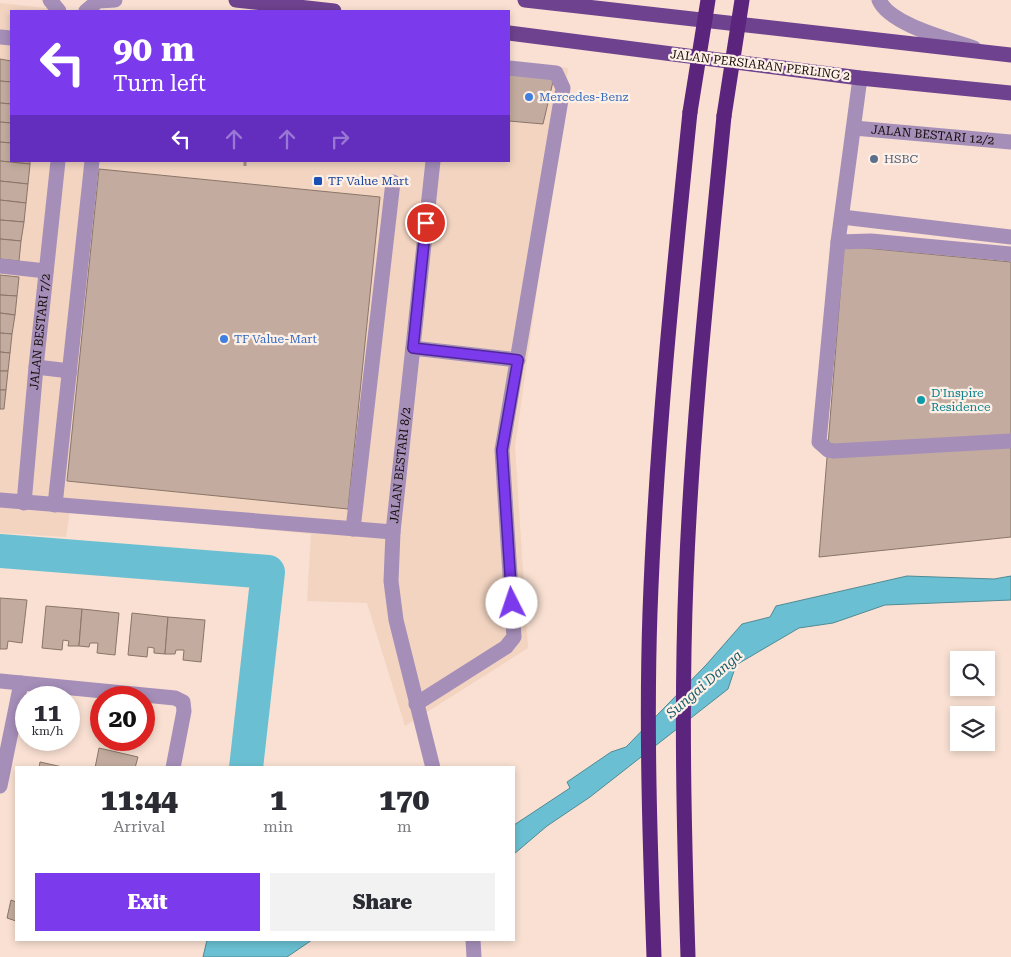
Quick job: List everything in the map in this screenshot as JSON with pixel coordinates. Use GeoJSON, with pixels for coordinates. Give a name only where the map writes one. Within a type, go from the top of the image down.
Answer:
{"type":"FeatureCollection","features":[{"type":"Feature","properties":{"kind":"highway"},"geometry":{"type":"LineString","coordinates":[[654,957],[650,851],[650,613],[664,366],[690,112],[708,0]]}},
{"type":"Feature","properties":{"kind":"highway"},"geometry":{"type":"LineString","coordinates":[[688,957],[684,821],[686,580],[699,361],[724,116],[742,0]]}},
{"type":"Feature","properties":{"kind":"main road"},"geometry":{"type":"LineString","coordinates":[[236,0],[325,10]]}},
{"type":"Feature","properties":{"kind":"main road"},"geometry":{"type":"LineString","coordinates":[[525,0],[1011,55]]}},
{"type":"Feature","properties":{"kind":"main road","name":"JALAN PERSIARAN PERLING 2"},"geometry":{"type":"LineString","coordinates":[[513,35],[860,78],[1011,93]]}},
{"type":"Feature","properties":{"kind":"street"},"geometry":{"type":"LineString","coordinates":[[50,0],[58,10]]}},
{"type":"Feature","properties":{"kind":"street"},"geometry":{"type":"LineString","coordinates":[[87,10],[98,1],[115,0]]}},
{"type":"Feature","properties":{"kind":"street"},"geometry":{"type":"LineString","coordinates":[[879,0],[881,5],[902,20],[986,52]]}},
{"type":"Feature","properties":{"kind":"street"},"geometry":{"type":"LineString","coordinates":[[416,704],[506,647],[514,637],[502,450],[563,88],[556,72],[510,68]]}},
{"type":"Feature","properties":{"kind":"street"},"geometry":{"type":"LineString","coordinates":[[860,78],[840,229],[819,436],[823,447],[834,451],[1011,441]]}},
{"type":"Feature","properties":{"kind":"street","name":"JALAN BESTARI 12/2"},"geometry":{"type":"LineString","coordinates":[[854,128],[1011,142]]}},
{"type":"Feature","properties":{"kind":"street","name":"JALAN BESTARI 7/2"},"geometry":{"type":"LineString","coordinates":[[24,503],[36,367],[58,162]]}},
{"type":"Feature","properties":{"kind":"street"},"geometry":{"type":"LineString","coordinates":[[56,505],[92,162]]}},
{"type":"Feature","properties":{"kind":"street","name":"JALAN BESTARI 8/2"},"geometry":{"type":"LineString","coordinates":[[432,766],[396,620],[391,581],[393,532],[433,162]]}},
{"type":"Feature","properties":{"kind":"street"},"geometry":{"type":"LineString","coordinates":[[353,529],[392,182]]}},
{"type":"Feature","properties":{"kind":"street"},"geometry":{"type":"LineString","coordinates":[[840,229],[1011,237]]}},
{"type":"Feature","properties":{"kind":"street"},"geometry":{"type":"LineString","coordinates":[[840,229],[871,241],[1011,254]]}},
{"type":"Feature","properties":{"kind":"street"},"geometry":{"type":"LineString","coordinates":[[0,266],[46,271]]}},
{"type":"Feature","properties":{"kind":"street"},"geometry":{"type":"LineString","coordinates":[[413,348],[518,360]]}},
{"type":"Feature","properties":{"kind":"street"},"geometry":{"type":"LineString","coordinates":[[36,367],[70,371]]}},
{"type":"Feature","properties":{"kind":"street"},"geometry":{"type":"LineString","coordinates":[[0,500],[393,532]]}},
{"type":"Feature","properties":{"kind":"street"},"geometry":{"type":"LineString","coordinates":[[0,681],[175,698],[183,702],[184,711],[173,766]]}},
{"type":"Feature","properties":{"kind":"street"},"geometry":{"type":"LineString","coordinates":[[0,786],[21,683]]}},
{"type":"Feature","properties":{"kind":"street"},"geometry":{"type":"LineString","coordinates":[[473,941],[474,957]]}},
{"type":"Feature","properties":{"kind":"shaded area"},"geometry":{"type":"Polygon","coordinates":[[[0,3],[64,10],[10,10],[10,162],[510,162],[510,61],[568,68],[515,447],[528,648],[405,726],[367,603],[307,601],[311,534],[70,511],[66,537],[0,533],[0,3]]]}},
{"type":"Feature","properties":{"kind":"water","name":"Sungai Danga"},"geometry":{"type":"Polygon","coordinates":[[[907,576],[994,579],[1011,576],[1011,600],[885,605],[833,623],[799,628],[736,665],[728,689],[590,797],[547,826],[515,853],[515,824],[570,788],[567,782],[611,752],[626,747],[706,665],[742,624],[770,617],[776,606],[907,576]]]}},
{"type":"Feature","properties":{"kind":"water"},"geometry":{"type":"Polygon","coordinates":[[[207,941],[311,941],[287,957],[203,957],[207,941]]]}},
{"type":"Feature","properties":{"kind":"building"},"geometry":{"type":"Polygon","coordinates":[[[0,59],[10,61],[10,82],[0,81],[0,59]]]}},
{"type":"Feature","properties":{"kind":"building","name":"Mercedes-Benz"},"geometry":{"type":"Polygon","coordinates":[[[510,70],[555,73],[543,124],[510,121],[510,70]]]}},
{"type":"Feature","properties":{"kind":"building"},"geometry":{"type":"Polygon","coordinates":[[[0,81],[10,82],[10,104],[0,103],[0,81]]]}},
{"type":"Feature","properties":{"kind":"building"},"geometry":{"type":"Polygon","coordinates":[[[0,103],[10,104],[10,123],[0,122],[0,103]]]}},
{"type":"Feature","properties":{"kind":"building"},"geometry":{"type":"Polygon","coordinates":[[[0,122],[10,123],[10,143],[0,142],[0,122]]]}},
{"type":"Feature","properties":{"kind":"building"},"geometry":{"type":"Polygon","coordinates":[[[0,142],[10,143],[10,162],[0,161],[0,142]]]}},
{"type":"Feature","properties":{"kind":"building"},"geometry":{"type":"Polygon","coordinates":[[[0,161],[30,164],[28,184],[0,181],[0,161]]]}},
{"type":"Feature","properties":{"kind":"building"},"geometry":{"type":"Polygon","coordinates":[[[10,162],[30,162],[30,164],[10,162]]]}},
{"type":"Feature","properties":{"kind":"building","name":"TF Value-Mart"},"geometry":{"type":"Polygon","coordinates":[[[99,169],[380,197],[348,509],[67,481],[99,169]]]}},
{"type":"Feature","properties":{"kind":"building"},"geometry":{"type":"Polygon","coordinates":[[[0,181],[28,184],[26,203],[0,200],[0,181]]]}},
{"type":"Feature","properties":{"kind":"building"},"geometry":{"type":"Polygon","coordinates":[[[0,200],[26,203],[24,222],[0,220],[0,200]]]}},
{"type":"Feature","properties":{"kind":"building"},"geometry":{"type":"Polygon","coordinates":[[[0,220],[24,222],[21,241],[0,239],[0,220]]]}},
{"type":"Feature","properties":{"kind":"building"},"geometry":{"type":"Polygon","coordinates":[[[0,239],[21,241],[19,261],[0,259],[0,239]]]}},
{"type":"Feature","properties":{"kind":"building","name":"D'Inspire Residence"},"geometry":{"type":"Polygon","coordinates":[[[844,246],[1011,262],[1011,537],[819,557],[844,246]]]}},
{"type":"Feature","properties":{"kind":"building"},"geometry":{"type":"Polygon","coordinates":[[[0,275],[19,277],[17,296],[0,295],[0,275]]]}},
{"type":"Feature","properties":{"kind":"building"},"geometry":{"type":"Polygon","coordinates":[[[0,295],[17,296],[15,315],[0,313],[0,295]]]}},
{"type":"Feature","properties":{"kind":"building"},"geometry":{"type":"Polygon","coordinates":[[[0,313],[15,315],[12,334],[0,333],[0,313]]]}},
{"type":"Feature","properties":{"kind":"building"},"geometry":{"type":"Polygon","coordinates":[[[0,333],[12,334],[10,353],[0,352],[0,333]]]}},
{"type":"Feature","properties":{"kind":"building"},"geometry":{"type":"Polygon","coordinates":[[[0,352],[10,353],[8,371],[0,371],[0,352]]]}},
{"type":"Feature","properties":{"kind":"building"},"geometry":{"type":"Polygon","coordinates":[[[0,371],[8,371],[6,390],[0,390],[0,371]]]}},
{"type":"Feature","properties":{"kind":"building"},"geometry":{"type":"Polygon","coordinates":[[[0,390],[6,390],[4,409],[0,409],[0,390]]]}},
{"type":"Feature","properties":{"kind":"building"},"geometry":{"type":"Polygon","coordinates":[[[0,598],[27,600],[22,643],[8,641],[7,649],[0,649],[0,598]]]}},
{"type":"Feature","properties":{"kind":"building"},"geometry":{"type":"Polygon","coordinates":[[[46,606],[82,609],[79,646],[68,646],[69,641],[63,640],[62,650],[42,648],[46,606]]]}},
{"type":"Feature","properties":{"kind":"building"},"geometry":{"type":"Polygon","coordinates":[[[82,609],[119,613],[115,655],[97,653],[98,643],[90,643],[89,647],[79,646],[82,609]]]}},
{"type":"Feature","properties":{"kind":"building"},"geometry":{"type":"Polygon","coordinates":[[[132,613],[168,617],[165,654],[154,653],[154,648],[148,647],[147,657],[128,655],[132,613]]]}},
{"type":"Feature","properties":{"kind":"building"},"geometry":{"type":"Polygon","coordinates":[[[168,617],[205,620],[201,662],[183,660],[184,650],[176,650],[175,654],[165,654],[168,617]]]}},
{"type":"Feature","properties":{"kind":"building"},"geometry":{"type":"Polygon","coordinates":[[[98,751],[112,751],[138,757],[136,766],[95,766],[98,751]]]}},
{"type":"Feature","properties":{"kind":"building"},"geometry":{"type":"Polygon","coordinates":[[[40,762],[58,766],[39,766],[40,762]]]}},
{"type":"Feature","properties":{"kind":"building"},"geometry":{"type":"Polygon","coordinates":[[[11,900],[15,902],[15,921],[7,918],[11,900]]]}},
{"type":"Feature","properties":{"kind":"waterway"},"geometry":{"type":"LineString","coordinates":[[0,551],[268,572],[246,766]]}},
{"type":"Feature","properties":{"kind":"place","name":"Mercedes-Benz"},"geometry":{"type":"Point","coordinates":[529,97]}},
{"type":"Feature","properties":{"kind":"place","name":"HSBC"},"geometry":{"type":"Point","coordinates":[874,159]}},
{"type":"Feature","properties":{"kind":"place","name":"TF Value Mart"},"geometry":{"type":"Point","coordinates":[318,181]}},
{"type":"Feature","properties":{"kind":"place","name":"TF Value-Mart"},"geometry":{"type":"Point","coordinates":[224,339]}},
{"type":"Feature","properties":{"kind":"place","name":"D'Inspire Residence"},"geometry":{"type":"Point","coordinates":[921,400]}},
{"type":"Feature","properties":{"kind":"route"},"geometry":{"type":"LineString","coordinates":[[426,223],[413,348],[518,360],[502,450],[512,603]]}}]}
